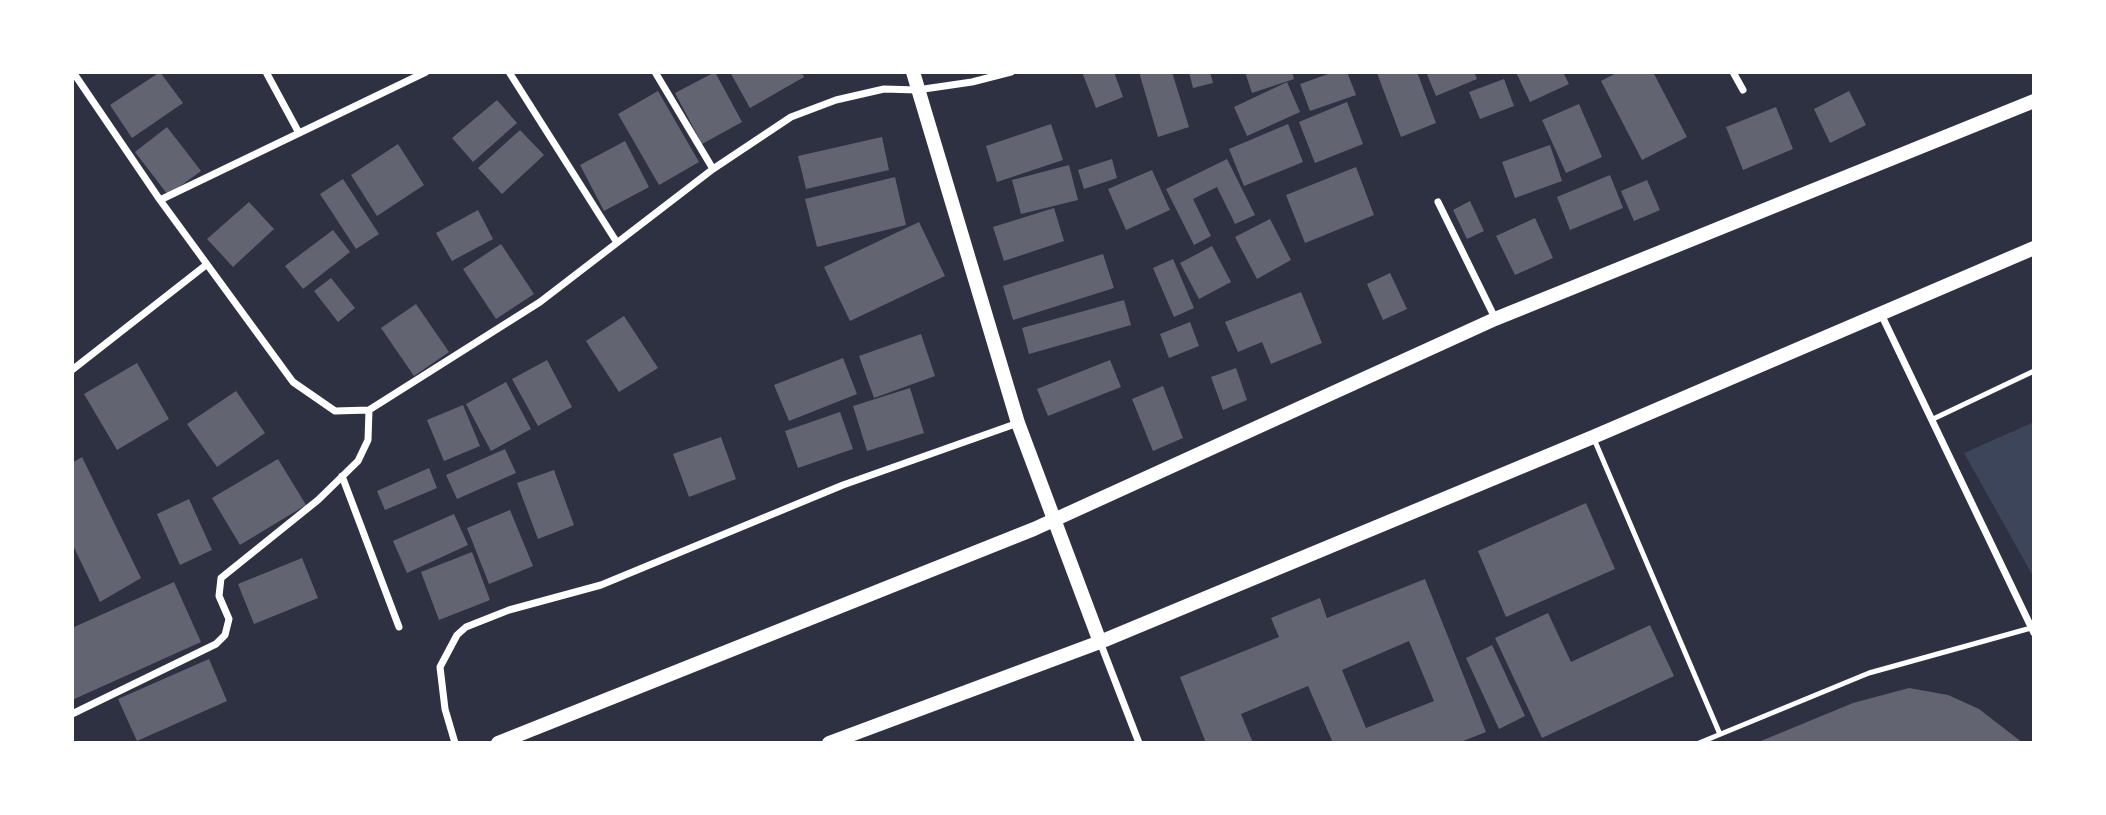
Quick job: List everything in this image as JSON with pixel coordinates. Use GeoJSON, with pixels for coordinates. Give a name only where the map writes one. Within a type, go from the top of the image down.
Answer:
{"type":"FeatureCollection","features":[{"type":"Feature","properties":{"kind":"main road"},"geometry":{"type":"LineString","coordinates":[[913,72],[1018,423],[1100,642]]}},
{"type":"Feature","properties":{"kind":"main road"},"geometry":{"type":"LineString","coordinates":[[498,743],[1034,529],[1495,319],[2034,101]]}},
{"type":"Feature","properties":{"kind":"main road"},"geometry":{"type":"LineString","coordinates":[[829,743],[1100,642],[1593,437],[2034,248]]}},
{"type":"Feature","properties":{"kind":"street"},"geometry":{"type":"LineString","coordinates":[[73,72],[206,265],[293,382],[335,411],[369,410],[540,302],[713,169],[790,117],[884,89],[917,90],[972,82],[1011,72]]}},
{"type":"Feature","properties":{"kind":"street"},"geometry":{"type":"LineString","coordinates":[[266,72],[299,133]]}},
{"type":"Feature","properties":{"kind":"street"},"geometry":{"type":"LineString","coordinates":[[160,200],[426,72]]}},
{"type":"Feature","properties":{"kind":"street"},"geometry":{"type":"LineString","coordinates":[[509,72],[616,242]]}},
{"type":"Feature","properties":{"kind":"street"},"geometry":{"type":"LineString","coordinates":[[655,72],[713,169]]}},
{"type":"Feature","properties":{"kind":"street"},"geometry":{"type":"LineString","coordinates":[[1733,72],[1743,90]]}},
{"type":"Feature","properties":{"kind":"street"},"geometry":{"type":"LineString","coordinates":[[1438,202],[1495,319]]}},
{"type":"Feature","properties":{"kind":"street"},"geometry":{"type":"LineString","coordinates":[[72,370],[206,265]]}},
{"type":"Feature","properties":{"kind":"street"},"geometry":{"type":"LineString","coordinates":[[1881,314],[2033,630]]}},
{"type":"Feature","properties":{"kind":"street"},"geometry":{"type":"LineString","coordinates":[[72,714],[216,644],[229,628],[229,619],[219,596],[221,578],[318,500],[358,461],[368,440],[369,410]]}},
{"type":"Feature","properties":{"kind":"street"},"geometry":{"type":"LineString","coordinates":[[455,743],[445,709],[440,667],[457,635],[466,627],[509,610],[601,585],[844,485],[1018,423]]}},
{"type":"Feature","properties":{"kind":"street"},"geometry":{"type":"LineString","coordinates":[[342,476],[399,627]]}},
{"type":"Feature","properties":{"kind":"street"},"geometry":{"type":"LineString","coordinates":[[1100,642],[1139,743]]}},
{"type":"Feature","properties":{"kind":"lane"},"geometry":{"type":"LineString","coordinates":[[1931,421],[2034,371]]}},
{"type":"Feature","properties":{"kind":"lane"},"geometry":{"type":"LineString","coordinates":[[1593,437],[1719,732]]}},
{"type":"Feature","properties":{"kind":"lane"},"geometry":{"type":"LineString","coordinates":[[1699,743],[1719,732],[1869,673],[2033,630]]}},
{"type":"Feature","properties":{"kind":"shaded area"},"geometry":{"type":"Polygon","coordinates":[[[2034,422],[2034,578],[1964,453],[2034,422]]]}},
{"type":"Feature","properties":{"kind":"building"},"geometry":{"type":"Polygon","coordinates":[[[160,72],[183,103],[132,138],[110,105],[160,72]]]}},
{"type":"Feature","properties":{"kind":"building"},"geometry":{"type":"Polygon","coordinates":[[[715,72],[742,122],[702,144],[675,93],[715,72]]]}},
{"type":"Feature","properties":{"kind":"building"},"geometry":{"type":"Polygon","coordinates":[[[730,72],[801,72],[804,77],[750,108],[730,72]]]}},
{"type":"Feature","properties":{"kind":"building"},"geometry":{"type":"Polygon","coordinates":[[[1082,72],[1114,72],[1123,97],[1096,108],[1082,72]]]}},
{"type":"Feature","properties":{"kind":"building"},"geometry":{"type":"Polygon","coordinates":[[[1139,72],[1172,72],[1189,127],[1158,137],[1139,72]]]}},
{"type":"Feature","properties":{"kind":"building"},"geometry":{"type":"Polygon","coordinates":[[[1189,72],[1210,72],[1213,83],[1193,88],[1189,72]]]}},
{"type":"Feature","properties":{"kind":"building"},"geometry":{"type":"Polygon","coordinates":[[[1245,72],[1292,72],[1294,79],[1252,93],[1245,72]]]}},
{"type":"Feature","properties":{"kind":"building"},"geometry":{"type":"Polygon","coordinates":[[[1334,72],[1347,72],[1356,95],[1310,111],[1300,84],[1334,72]]]}},
{"type":"Feature","properties":{"kind":"building"},"geometry":{"type":"Polygon","coordinates":[[[1417,72],[1436,123],[1401,137],[1377,73],[1417,72]]]}},
{"type":"Feature","properties":{"kind":"building"},"geometry":{"type":"Polygon","coordinates":[[[1426,72],[1474,72],[1477,79],[1436,96],[1426,72]]]}},
{"type":"Feature","properties":{"kind":"building"},"geometry":{"type":"Polygon","coordinates":[[[1516,72],[1563,72],[1569,84],[1530,102],[1516,72]]]}},
{"type":"Feature","properties":{"kind":"building"},"geometry":{"type":"Polygon","coordinates":[[[1618,72],[1653,72],[1687,137],[1642,160],[1601,81],[1618,72]]]}},
{"type":"Feature","properties":{"kind":"building"},"geometry":{"type":"Polygon","coordinates":[[[1504,79],[1514,106],[1480,119],[1469,92],[1504,79]]]}},
{"type":"Feature","properties":{"kind":"building"},"geometry":{"type":"Polygon","coordinates":[[[1287,82],[1300,112],[1247,136],[1234,107],[1287,82]]]}},
{"type":"Feature","properties":{"kind":"building"},"geometry":{"type":"Polygon","coordinates":[[[658,91],[699,162],[659,185],[618,114],[658,91]]]}},
{"type":"Feature","properties":{"kind":"building"},"geometry":{"type":"Polygon","coordinates":[[[1849,91],[1866,125],[1830,143],[1814,109],[1849,91]]]}},
{"type":"Feature","properties":{"kind":"building"},"geometry":{"type":"Polygon","coordinates":[[[497,100],[517,123],[473,162],[452,138],[497,100]]]}},
{"type":"Feature","properties":{"kind":"building"},"geometry":{"type":"Polygon","coordinates":[[[1347,102],[1363,144],[1315,163],[1299,122],[1347,102]]]}},
{"type":"Feature","properties":{"kind":"building"},"geometry":{"type":"Polygon","coordinates":[[[1579,104],[1602,157],[1566,173],[1542,120],[1579,104]]]}},
{"type":"Feature","properties":{"kind":"building"},"geometry":{"type":"Polygon","coordinates":[[[1776,107],[1793,149],[1743,170],[1726,127],[1776,107]]]}},
{"type":"Feature","properties":{"kind":"building"},"geometry":{"type":"Polygon","coordinates":[[[1051,124],[1063,160],[997,182],[986,146],[1051,124]]]}},
{"type":"Feature","properties":{"kind":"building"},"geometry":{"type":"Polygon","coordinates":[[[1288,124],[1303,162],[1244,186],[1229,149],[1288,124]]]}},
{"type":"Feature","properties":{"kind":"building"},"geometry":{"type":"Polygon","coordinates":[[[167,127],[201,171],[168,195],[135,152],[167,127]]]}},
{"type":"Feature","properties":{"kind":"building"},"geometry":{"type":"Polygon","coordinates":[[[520,130],[544,155],[502,194],[478,168],[520,130]]]}},
{"type":"Feature","properties":{"kind":"building"},"geometry":{"type":"Polygon","coordinates":[[[882,137],[889,170],[806,189],[798,156],[882,137]]]}},
{"type":"Feature","properties":{"kind":"building"},"geometry":{"type":"Polygon","coordinates":[[[625,141],[649,187],[604,211],[580,165],[625,141]]]}},
{"type":"Feature","properties":{"kind":"building"},"geometry":{"type":"Polygon","coordinates":[[[398,144],[424,185],[377,216],[351,175],[398,144]]]}},
{"type":"Feature","properties":{"kind":"building"},"geometry":{"type":"Polygon","coordinates":[[[1550,145],[1562,181],[1515,198],[1502,162],[1550,145]]]}},
{"type":"Feature","properties":{"kind":"building"},"geometry":{"type":"Polygon","coordinates":[[[1112,159],[1117,178],[1084,189],[1078,170],[1112,159]]]}},
{"type":"Feature","properties":{"kind":"building"},"geometry":{"type":"Polygon","coordinates":[[[1227,159],[1255,215],[1235,224],[1217,187],[1193,199],[1211,236],[1194,245],[1166,189],[1227,159]]]}},
{"type":"Feature","properties":{"kind":"building"},"geometry":{"type":"Polygon","coordinates":[[[1069,165],[1078,200],[1021,214],[1012,180],[1069,165]]]}},
{"type":"Feature","properties":{"kind":"building"},"geometry":{"type":"Polygon","coordinates":[[[1356,167],[1374,215],[1305,243],[1286,195],[1356,167]]]}},
{"type":"Feature","properties":{"kind":"building"},"geometry":{"type":"Polygon","coordinates":[[[1152,170],[1170,210],[1126,230],[1108,189],[1152,170]]]}},
{"type":"Feature","properties":{"kind":"building"},"geometry":{"type":"Polygon","coordinates":[[[1610,175],[1623,208],[1570,230],[1557,197],[1610,175]]]}},
{"type":"Feature","properties":{"kind":"building"},"geometry":{"type":"Polygon","coordinates":[[[895,177],[906,225],[817,247],[805,199],[895,177]]]}},
{"type":"Feature","properties":{"kind":"building"},"geometry":{"type":"Polygon","coordinates":[[[343,179],[379,234],[356,249],[320,194],[343,179]]]}},
{"type":"Feature","properties":{"kind":"building"},"geometry":{"type":"Polygon","coordinates":[[[1647,180],[1660,210],[1634,221],[1621,191],[1647,180]]]}},
{"type":"Feature","properties":{"kind":"building"},"geometry":{"type":"Polygon","coordinates":[[[1470,201],[1484,231],[1467,239],[1453,210],[1470,201]]]}},
{"type":"Feature","properties":{"kind":"building"},"geometry":{"type":"Polygon","coordinates":[[[249,202],[274,229],[233,267],[207,239],[249,202]]]}},
{"type":"Feature","properties":{"kind":"building"},"geometry":{"type":"Polygon","coordinates":[[[1054,208],[1064,241],[1004,261],[993,227],[1054,208]]]}},
{"type":"Feature","properties":{"kind":"building"},"geometry":{"type":"Polygon","coordinates":[[[478,210],[493,239],[452,261],[436,233],[478,210]]]}},
{"type":"Feature","properties":{"kind":"building"},"geometry":{"type":"Polygon","coordinates":[[[1535,218],[1553,258],[1515,275],[1496,236],[1535,218]]]}},
{"type":"Feature","properties":{"kind":"building"},"geometry":{"type":"Polygon","coordinates":[[[1270,219],[1291,260],[1257,279],[1235,237],[1270,219]]]}},
{"type":"Feature","properties":{"kind":"building"},"geometry":{"type":"Polygon","coordinates":[[[919,222],[945,276],[850,321],[824,267],[919,222]]]}},
{"type":"Feature","properties":{"kind":"building"},"geometry":{"type":"Polygon","coordinates":[[[333,230],[350,252],[303,289],[285,266],[333,230]]]}},
{"type":"Feature","properties":{"kind":"building"},"geometry":{"type":"Polygon","coordinates":[[[501,244],[534,294],[496,319],[463,269],[501,244]]]}},
{"type":"Feature","properties":{"kind":"building"},"geometry":{"type":"Polygon","coordinates":[[[1212,246],[1231,282],[1199,299],[1180,263],[1212,246]]]}},
{"type":"Feature","properties":{"kind":"building"},"geometry":{"type":"Polygon","coordinates":[[[1103,254],[1114,288],[1013,320],[1003,286],[1103,254]]]}},
{"type":"Feature","properties":{"kind":"building"},"geometry":{"type":"Polygon","coordinates":[[[1173,259],[1194,308],[1174,317],[1153,268],[1173,259]]]}},
{"type":"Feature","properties":{"kind":"building"},"geometry":{"type":"Polygon","coordinates":[[[1390,273],[1407,309],[1383,320],[1367,284],[1390,273]]]}},
{"type":"Feature","properties":{"kind":"building"},"geometry":{"type":"Polygon","coordinates":[[[331,278],[355,308],[338,322],[314,291],[331,278]]]}},
{"type":"Feature","properties":{"kind":"building"},"geometry":{"type":"Polygon","coordinates":[[[1301,292],[1322,343],[1271,364],[1262,342],[1238,352],[1225,322],[1301,292]]]}},
{"type":"Feature","properties":{"kind":"building"},"geometry":{"type":"Polygon","coordinates":[[[1124,300],[1131,325],[1029,354],[1022,328],[1124,300]]]}},
{"type":"Feature","properties":{"kind":"building"},"geometry":{"type":"Polygon","coordinates":[[[416,304],[449,352],[414,376],[381,328],[416,304]]]}},
{"type":"Feature","properties":{"kind":"building"},"geometry":{"type":"Polygon","coordinates":[[[624,316],[658,368],[619,392],[586,341],[624,316]]]}},
{"type":"Feature","properties":{"kind":"building"},"geometry":{"type":"Polygon","coordinates":[[[1190,322],[1199,346],[1169,358],[1160,334],[1190,322]]]}},
{"type":"Feature","properties":{"kind":"building"},"geometry":{"type":"Polygon","coordinates":[[[921,334],[935,376],[874,398],[859,356],[921,334]]]}},
{"type":"Feature","properties":{"kind":"building"},"geometry":{"type":"Polygon","coordinates":[[[843,358],[857,394],[789,421],[774,385],[843,358]]]}},
{"type":"Feature","properties":{"kind":"building"},"geometry":{"type":"Polygon","coordinates":[[[547,360],[572,407],[538,426],[512,379],[547,360]]]}},
{"type":"Feature","properties":{"kind":"building"},"geometry":{"type":"Polygon","coordinates":[[[1110,360],[1121,387],[1048,416],[1037,389],[1110,360]]]}},
{"type":"Feature","properties":{"kind":"building"},"geometry":{"type":"Polygon","coordinates":[[[137,363],[169,419],[117,450],[84,394],[137,363]]]}},
{"type":"Feature","properties":{"kind":"building"},"geometry":{"type":"Polygon","coordinates":[[[1236,368],[1247,400],[1223,410],[1211,377],[1236,368]]]}},
{"type":"Feature","properties":{"kind":"building"},"geometry":{"type":"Polygon","coordinates":[[[506,382],[531,429],[491,451],[466,404],[506,382]]]}},
{"type":"Feature","properties":{"kind":"building"},"geometry":{"type":"Polygon","coordinates":[[[1163,386],[1183,438],[1153,451],[1132,399],[1163,386]]]}},
{"type":"Feature","properties":{"kind":"building"},"geometry":{"type":"Polygon","coordinates":[[[910,388],[924,433],[867,451],[853,406],[910,388]]]}},
{"type":"Feature","properties":{"kind":"building"},"geometry":{"type":"Polygon","coordinates":[[[236,391],[265,433],[217,467],[187,424],[236,391]]]}},
{"type":"Feature","properties":{"kind":"building"},"geometry":{"type":"Polygon","coordinates":[[[463,405],[480,446],[444,461],[427,420],[463,405]]]}},
{"type":"Feature","properties":{"kind":"building"},"geometry":{"type":"Polygon","coordinates":[[[840,412],[853,449],[798,468],[785,431],[840,412]]]}},
{"type":"Feature","properties":{"kind":"building"},"geometry":{"type":"Polygon","coordinates":[[[721,437],[736,479],[689,497],[673,454],[721,437]]]}},
{"type":"Feature","properties":{"kind":"building"},"geometry":{"type":"Polygon","coordinates":[[[505,449],[516,473],[457,499],[446,475],[505,449]]]}},
{"type":"Feature","properties":{"kind":"building"},"geometry":{"type":"Polygon","coordinates":[[[82,457],[141,578],[100,602],[72,543],[72,463],[82,457]]]}},
{"type":"Feature","properties":{"kind":"building"},"geometry":{"type":"Polygon","coordinates":[[[278,459],[306,505],[240,545],[212,498],[278,459]]]}},
{"type":"Feature","properties":{"kind":"building"},"geometry":{"type":"Polygon","coordinates":[[[429,468],[437,488],[385,510],[377,491],[429,468]]]}},
{"type":"Feature","properties":{"kind":"building"},"geometry":{"type":"Polygon","coordinates":[[[554,470],[574,525],[538,539],[517,483],[554,470]]]}},
{"type":"Feature","properties":{"kind":"building"},"geometry":{"type":"Polygon","coordinates":[[[189,499],[212,550],[180,565],[157,514],[189,499]]]}},
{"type":"Feature","properties":{"kind":"building"},"geometry":{"type":"Polygon","coordinates":[[[1586,503],[1615,569],[1506,617],[1478,551],[1586,503]]]}},
{"type":"Feature","properties":{"kind":"building"},"geometry":{"type":"Polygon","coordinates":[[[510,510],[533,566],[489,584],[467,528],[510,510]]]}},
{"type":"Feature","properties":{"kind":"building"},"geometry":{"type":"Polygon","coordinates":[[[454,514],[468,545],[407,573],[393,541],[454,514]]]}},
{"type":"Feature","properties":{"kind":"building"},"geometry":{"type":"Polygon","coordinates":[[[472,552],[490,600],[439,620],[421,572],[472,552]]]}},
{"type":"Feature","properties":{"kind":"building"},"geometry":{"type":"Polygon","coordinates":[[[302,558],[318,598],[254,624],[238,584],[302,558]]]}},
{"type":"Feature","properties":{"kind":"building"},"geometry":{"type":"Polygon","coordinates":[[[1425,579],[1486,732],[1458,743],[1333,743],[1308,686],[1241,714],[1253,743],[1206,743],[1180,677],[1279,637],[1271,618],[1320,598],[1327,618],[1425,579]],[[1409,641],[1342,670],[1366,728],[1434,701],[1409,641]]]}},
{"type":"Feature","properties":{"kind":"building"},"geometry":{"type":"Polygon","coordinates":[[[174,582],[201,642],[72,700],[72,628],[174,582]]]}},
{"type":"Feature","properties":{"kind":"building"},"geometry":{"type":"Polygon","coordinates":[[[1548,613],[1571,662],[1650,625],[1674,676],[1542,738],[1495,638],[1548,613]]]}},
{"type":"Feature","properties":{"kind":"building"},"geometry":{"type":"Polygon","coordinates":[[[1492,645],[1525,716],[1499,729],[1466,658],[1492,645]]]}},
{"type":"Feature","properties":{"kind":"building"},"geometry":{"type":"Polygon","coordinates":[[[209,659],[227,701],[137,741],[118,699],[209,659]]]}},
{"type":"Feature","properties":{"kind":"building"},"geometry":{"type":"Polygon","coordinates":[[[1909,688],[1948,695],[1979,709],[2023,743],[1756,743],[1853,703],[1909,688]]]}}]}
